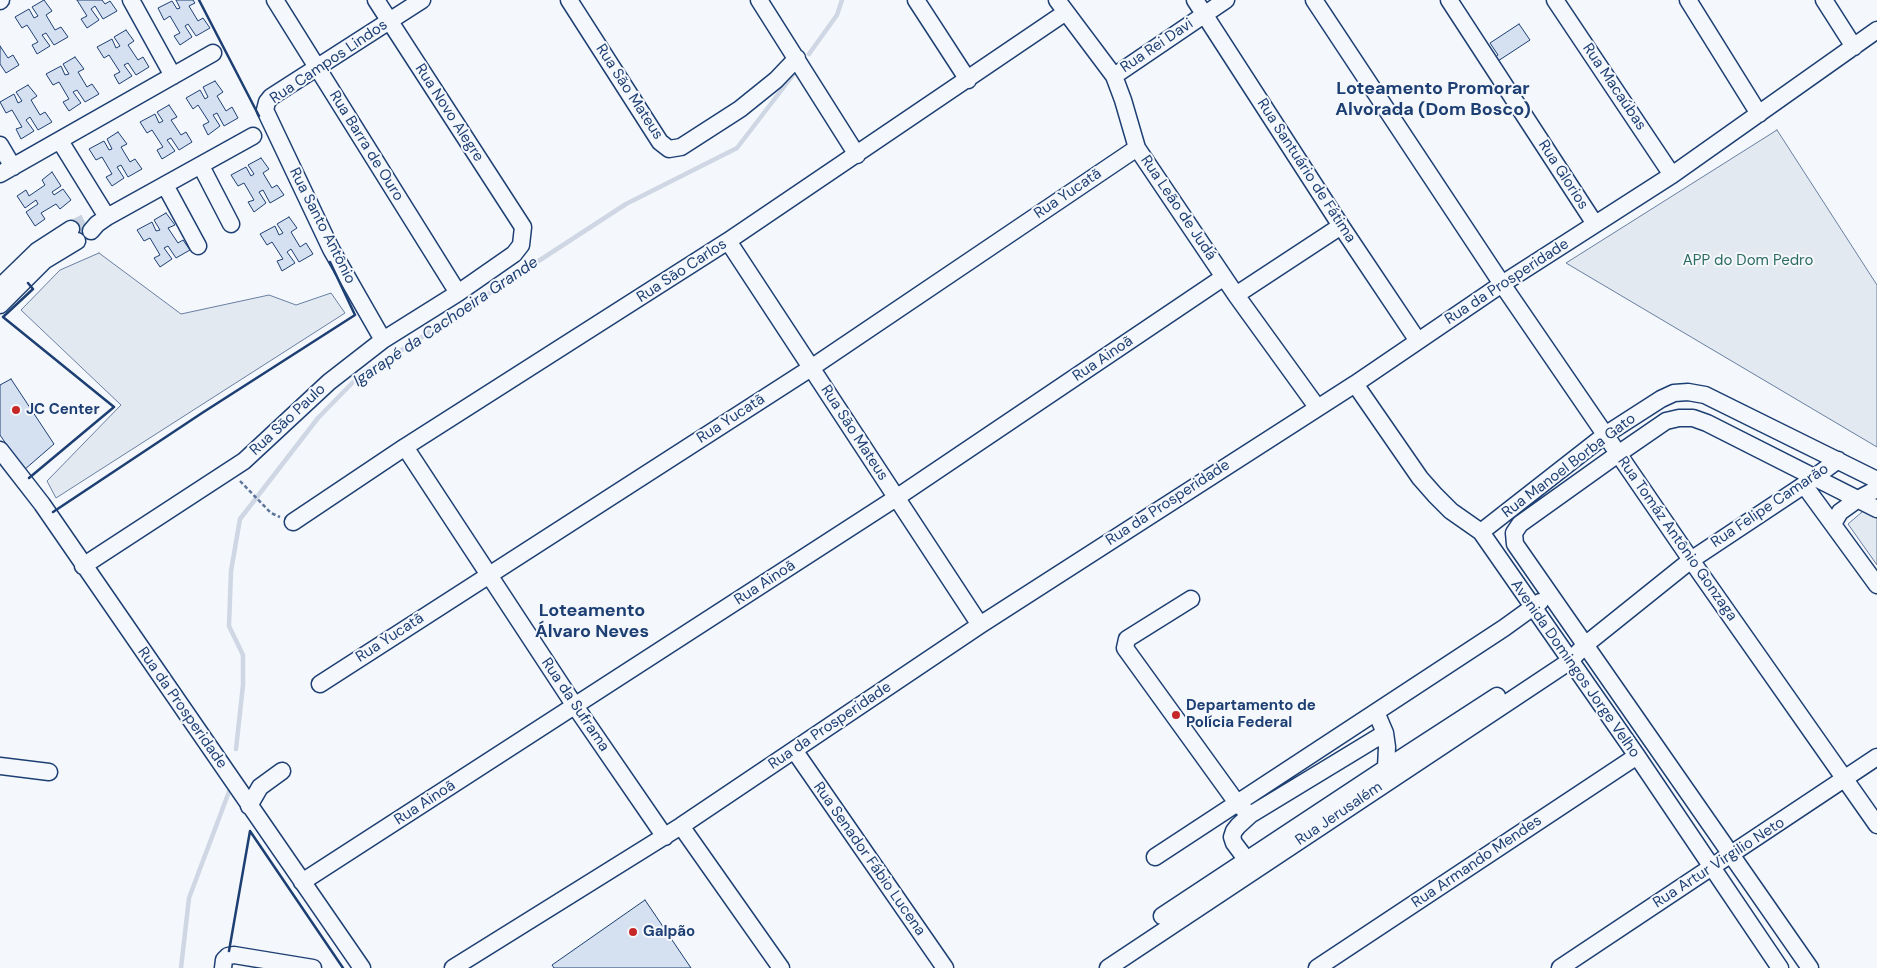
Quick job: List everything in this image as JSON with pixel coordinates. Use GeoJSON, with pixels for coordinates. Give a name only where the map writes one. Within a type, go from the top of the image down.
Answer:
{"type":"FeatureCollection","features":[{"type":"Feature","properties":{"kind":"street"},"geometry":{"type":"LineString","coordinates":[[131,0],[173,76]]}},
{"type":"Feature","properties":{"kind":"street","name":"Rua Barra de Ouro"},"geometry":{"type":"LineString","coordinates":[[275,0],[458,292]]}},
{"type":"Feature","properties":{"kind":"street","name":"Rua Novo Alegre"},"geometry":{"type":"LineString","coordinates":[[376,0],[522,227]]}},
{"type":"Feature","properties":{"kind":"street","name":"Rua Campos Lindos"},"geometry":{"type":"LineString","coordinates":[[265,110],[267,102],[271,97],[422,0]]}},
{"type":"Feature","properties":{"kind":"street","name":"Rua São Mateus"},"geometry":{"type":"LineString","coordinates":[[569,0],[660,142],[669,149],[681,147],[740,109],[776,80],[797,58]]}},
{"type":"Feature","properties":{"kind":"street"},"geometry":{"type":"LineString","coordinates":[[759,0],[857,155]]}},
{"type":"Feature","properties":{"kind":"street"},"geometry":{"type":"LineString","coordinates":[[916,0],[968,80]]}},
{"type":"Feature","properties":{"kind":"street","name":"Rua Santuário de Fátima"},"geometry":{"type":"LineString","coordinates":[[1195,0],[1341,226],[1418,340]]}},
{"type":"Feature","properties":{"kind":"street","name":"Rua Rei Davi"},"geometry":{"type":"LineString","coordinates":[[1114,76],[1226,0]]}},
{"type":"Feature","properties":{"kind":"street","name":"Rua Glorios"},"geometry":{"type":"LineString","coordinates":[[1449,0],[1596,224]]}},
{"type":"Feature","properties":{"kind":"street","name":"Rua Macaúbas"},"geometry":{"type":"LineString","coordinates":[[1556,0],[1672,175]]}},
{"type":"Feature","properties":{"kind":"street"},"geometry":{"type":"LineString","coordinates":[[1688,0],[1759,114]]}},
{"type":"Feature","properties":{"kind":"street"},"geometry":{"type":"LineString","coordinates":[[1824,0],[1854,47]]}},
{"type":"Feature","properties":{"kind":"street","name":"Rua Tomáz Antônio Gonzaga"},"geometry":{"type":"LineString","coordinates":[[1320,2],[1502,284],[1691,560],[1877,825]]}},
{"type":"Feature","properties":{"kind":"street","name":"Rua São Carlos"},"geometry":{"type":"LineString","coordinates":[[293,522],[405,447],[728,241],[857,155],[968,80],[1062,6]]}},
{"type":"Feature","properties":{"kind":"street","name":"Rua Leão de Judá"},"geometry":{"type":"LineString","coordinates":[[1062,6],[1114,76],[1137,148],[1236,295],[1317,408]]}},
{"type":"Feature","properties":{"kind":"street","name":"Rua da Prosperidade"},"geometry":{"type":"LineString","coordinates":[[453,968],[665,837],[980,625],[1355,384],[1502,284],[1672,175],[1877,30]]}},
{"type":"Feature","properties":{"kind":"street"},"geometry":{"type":"LineString","coordinates":[[0,145],[6,170],[213,53]]}},
{"type":"Feature","properties":{"kind":"street","name":"Rua Santo Antônio"},"geometry":{"type":"LineString","coordinates":[[265,110],[331,249],[383,340]]}},
{"type":"Feature","properties":{"kind":"street"},"geometry":{"type":"LineString","coordinates":[[0,287],[41,256],[88,227],[253,136]]}},
{"type":"Feature","properties":{"kind":"street"},"geometry":{"type":"LineString","coordinates":[[60,141],[88,227]]}},
{"type":"Feature","properties":{"kind":"street","name":"Rua Yucatã"},"geometry":{"type":"LineString","coordinates":[[320,684],[811,368],[1137,148]]}},
{"type":"Feature","properties":{"kind":"street"},"geometry":{"type":"LineString","coordinates":[[200,166],[231,224]]}},
{"type":"Feature","properties":{"kind":"street"},"geometry":{"type":"LineString","coordinates":[[165,185],[198,246]]}},
{"type":"Feature","properties":{"kind":"street"},"geometry":{"type":"LineString","coordinates":[[1236,295],[1341,226]]}},
{"type":"Feature","properties":{"kind":"street","name":"Rua São Paulo"},"geometry":{"type":"LineString","coordinates":[[83,566],[244,461],[328,382],[383,340],[514,254],[521,245],[522,227]]}},
{"type":"Feature","properties":{"kind":"street","name":"Rua São Mateus"},"geometry":{"type":"LineString","coordinates":[[728,241],[980,625]]}},
{"type":"Feature","properties":{"kind":"street"},"geometry":{"type":"LineString","coordinates":[[0,305],[41,256]]}},
{"type":"Feature","properties":{"kind":"street","name":"Rua Ainoã"},"geometry":{"type":"LineString","coordinates":[[302,882],[896,498],[1224,277]]}},
{"type":"Feature","properties":{"kind":"street","name":"Avenida Domingos Jorge Velho"},"geometry":{"type":"LineString","coordinates":[[1355,384],[1420,478],[1452,511],[1481,532],[1780,968]]}},
{"type":"Feature","properties":{"kind":"street","name":"Rua Manoel Borba Gato"},"geometry":{"type":"LineString","coordinates":[[1481,532],[1605,435],[1661,399],[1674,393],[1688,392],[1705,395],[1877,480]]}},
{"type":"Feature","properties":{"kind":"street","name":"Rua Manoel Borba Gato"},"geometry":{"type":"LineString","coordinates":[[1514,533],[1520,524],[1618,454],[1666,421],[1679,418],[1693,418],[1708,423],[1809,481],[1858,499],[1877,509]]}},
{"type":"Feature","properties":{"kind":"street","name":"Rua da Suframa"},"geometry":{"type":"LineString","coordinates":[[405,447],[575,706],[665,837]]}},
{"type":"Feature","properties":{"kind":"street","name":"Rua da Prosperidade"},"geometry":{"type":"LineString","coordinates":[[0,450],[42,504],[362,968]]}},
{"type":"Feature","properties":{"kind":"street","name":"Rua Felipe Camarão"},"geometry":{"type":"LineString","coordinates":[[1585,645],[1691,560],[1838,460]]}},
{"type":"Feature","properties":{"kind":"street"},"geometry":{"type":"LineString","coordinates":[[1809,481],[1833,524],[1877,585]]}},
{"type":"Feature","properties":{"kind":"street"},"geometry":{"type":"LineString","coordinates":[[1833,524],[1840,512],[1858,499],[1877,489]]}},
{"type":"Feature","properties":{"kind":"street","name":"Avenida Domingos Jorge Velho"},"geometry":{"type":"LineString","coordinates":[[1514,533],[1515,544],[1810,968]]}},
{"type":"Feature","properties":{"kind":"street"},"geometry":{"type":"LineString","coordinates":[[1156,857],[1532,608],[1550,594]]}},
{"type":"Feature","properties":{"kind":"street"},"geometry":{"type":"LineString","coordinates":[[1191,599],[1127,639],[1125,648],[1237,803],[1250,816]]}},
{"type":"Feature","properties":{"kind":"street","name":"Rua Jerusalém"},"geometry":{"type":"LineString","coordinates":[[1108,968],[1570,661],[1585,645]]}},
{"type":"Feature","properties":{"kind":"street"},"geometry":{"type":"LineString","coordinates":[[1162,916],[1500,694]]}},
{"type":"Feature","properties":{"kind":"street"},"geometry":{"type":"LineString","coordinates":[[1376,712],[1386,733],[1386,768]]}},
{"type":"Feature","properties":{"kind":"street"},"geometry":{"type":"LineString","coordinates":[[1246,860],[1232,837],[1234,831],[1250,816],[1386,733]]}},
{"type":"Feature","properties":{"kind":"street","name":"Rua Senador Fábio Lucena"},"geometry":{"type":"LineString","coordinates":[[794,750],[945,968]]}},
{"type":"Feature","properties":{"kind":"street","name":"Rua Armando Mendes"},"geometry":{"type":"LineString","coordinates":[[1317,968],[1636,756]]}},
{"type":"Feature","properties":{"kind":"street","name":"Rua Artur Virgilio Neto"},"geometry":{"type":"LineString","coordinates":[[1560,968],[1877,757]]}},
{"type":"Feature","properties":{"kind":"street"},"geometry":{"type":"LineString","coordinates":[[0,766],[49,772]]}},
{"type":"Feature","properties":{"kind":"street"},"geometry":{"type":"LineString","coordinates":[[247,803],[260,787],[282,771]]}},
{"type":"Feature","properties":{"kind":"street"},"geometry":{"type":"LineString","coordinates":[[681,826],[781,968]]}},
{"type":"Feature","properties":{"kind":"street"},"geometry":{"type":"LineString","coordinates":[[223,968],[224,960],[228,956],[234,955],[313,968]]}},
{"type":"Feature","properties":{"kind":"path"},"geometry":{"type":"LineString","coordinates":[[248,489],[271,513]]}},
{"type":"Feature","properties":{"kind":"green space","name":"APP do Dom Pedro"},"geometry":{"type":"Polygon","coordinates":[[[1777,130],[1877,285],[1877,447],[1566,263],[1777,130]]]}},
{"type":"Feature","properties":{"kind":"green space"},"geometry":{"type":"Polygon","coordinates":[[[99,253],[181,314],[269,295],[296,305],[331,293],[345,313],[56,498],[47,481],[121,405],[21,310],[60,270],[99,253]]]}},
{"type":"Feature","properties":{"kind":"green space"},"geometry":{"type":"Polygon","coordinates":[[[1869,506],[1877,509],[1877,565],[1848,524],[1869,506]]]}},
{"type":"Feature","properties":{"kind":"building"},"geometry":{"type":"Polygon","coordinates":[[[44,0],[52,11],[46,15],[55,30],[61,27],[68,37],[54,45],[46,33],[42,35],[50,46],[37,54],[32,45],[38,42],[27,25],[22,28],[15,17],[29,9],[34,18],[38,16],[32,7],[44,0]]]}},
{"type":"Feature","properties":{"kind":"building"},"geometry":{"type":"Polygon","coordinates":[[[77,0],[102,0],[105,4],[110,1],[117,11],[103,19],[95,6],[91,9],[99,20],[87,28],[81,19],[87,16],[77,0]]]}},
{"type":"Feature","properties":{"kind":"building"},"geometry":{"type":"Polygon","coordinates":[[[176,0],[193,0],[195,3],[189,6],[198,21],[203,18],[210,28],[196,36],[188,24],[185,26],[192,37],[180,45],[174,36],[180,33],[170,16],[164,20],[158,8],[172,1],[177,9],[180,8],[176,0]]]}},
{"type":"Feature","properties":{"kind":"building"},"geometry":{"type":"Polygon","coordinates":[[[1519,24],[1530,40],[1498,61],[1495,57],[1498,55],[1490,43],[1519,24]]]}},
{"type":"Feature","properties":{"kind":"building"},"geometry":{"type":"Polygon","coordinates":[[[126,30],[134,41],[128,45],[138,60],[143,57],[149,67],[136,75],[128,63],[124,65],[132,76],[119,84],[114,75],[120,72],[109,55],[104,58],[97,47],[112,39],[116,48],[120,46],[114,37],[126,30]]]}},
{"type":"Feature","properties":{"kind":"building"},"geometry":{"type":"Polygon","coordinates":[[[0,46],[8,58],[13,55],[19,65],[6,73],[0,64],[0,46]]]}},
{"type":"Feature","properties":{"kind":"building"},"geometry":{"type":"Polygon","coordinates":[[[75,57],[84,69],[78,72],[87,87],[92,84],[99,94],[85,102],[77,90],[73,92],[81,103],[69,111],[63,102],[69,99],[59,82],[53,85],[46,74],[61,66],[65,75],[69,74],[63,64],[75,57]]]}},
{"type":"Feature","properties":{"kind":"building"},"geometry":{"type":"Polygon","coordinates":[[[215,81],[223,92],[217,96],[226,111],[232,107],[238,118],[224,126],[217,113],[213,115],[220,126],[208,135],[203,125],[209,122],[198,105],[193,109],[186,98],[200,90],[205,99],[208,97],[203,87],[215,81]]]}},
{"type":"Feature","properties":{"kind":"building"},"geometry":{"type":"Polygon","coordinates":[[[28,85],[37,96],[31,100],[40,115],[45,112],[52,122],[38,130],[30,117],[26,120],[34,131],[21,139],[16,129],[22,127],[12,110],[6,113],[0,102],[14,94],[18,103],[22,101],[16,92],[28,85]]]}},
{"type":"Feature","properties":{"kind":"building"},"geometry":{"type":"Polygon","coordinates":[[[169,105],[177,117],[171,120],[181,135],[186,132],[192,142],[179,150],[171,138],[167,140],[175,151],[162,159],[157,150],[163,147],[152,130],[147,133],[140,122],[155,114],[159,123],[163,121],[157,112],[169,105]]]}},
{"type":"Feature","properties":{"kind":"building"},"geometry":{"type":"Polygon","coordinates":[[[118,132],[127,144],[121,147],[130,162],[135,159],[142,169],[128,177],[121,165],[117,167],[124,178],[112,186],[106,177],[112,174],[102,157],[96,160],[89,149],[104,141],[109,150],[112,149],[107,139],[118,132]]]}},
{"type":"Feature","properties":{"kind":"building"},"geometry":{"type":"Polygon","coordinates":[[[261,158],[269,169],[263,173],[272,188],[277,185],[284,195],[270,203],[263,190],[259,192],[266,203],[254,212],[248,202],[254,200],[244,183],[238,186],[231,175],[246,167],[251,176],[254,174],[248,165],[261,158]]]}},
{"type":"Feature","properties":{"kind":"building"},"geometry":{"type":"Polygon","coordinates":[[[52,172],[61,186],[52,192],[54,195],[63,189],[71,200],[60,209],[56,204],[41,213],[45,219],[35,226],[26,212],[38,204],[36,200],[25,208],[17,196],[26,190],[29,196],[45,185],[42,180],[52,172]]]}},
{"type":"Feature","properties":{"kind":"building"},"geometry":{"type":"Polygon","coordinates":[[[166,213],[175,225],[168,228],[178,243],[183,240],[190,250],[176,258],[168,246],[164,248],[172,259],[160,267],[154,258],[160,255],[150,238],[144,241],[137,230],[152,222],[156,231],[160,230],[154,220],[166,213]]]}},
{"type":"Feature","properties":{"kind":"building"},"geometry":{"type":"Polygon","coordinates":[[[289,217],[297,228],[291,232],[300,247],[306,243],[313,254],[299,262],[291,249],[287,252],[295,263],[282,271],[277,261],[283,259],[272,242],[267,245],[260,234],[275,226],[279,235],[283,233],[277,224],[289,217]]]}},
{"type":"Feature","properties":{"kind":"building","name":"JC Center"},"geometry":{"type":"Polygon","coordinates":[[[11,379],[54,444],[24,470],[0,435],[0,385],[11,379]]]}},
{"type":"Feature","properties":{"kind":"building","name":"Galpão"},"geometry":{"type":"Polygon","coordinates":[[[645,900],[691,968],[554,968],[552,965],[645,900]]]}},
{"type":"Feature","properties":{"kind":"waterway","name":"Igarapé da Cachoeira Grande"},"geometry":{"type":"LineString","coordinates":[[809,54],[837,15],[842,0]]}},
{"type":"Feature","properties":{"kind":"waterway","name":"Igarapé da Cachoeira Grande"},"geometry":{"type":"LineString","coordinates":[[236,749],[243,685],[243,655],[229,626],[231,571],[240,519],[318,418],[360,375],[405,348],[626,204],[737,148],[793,75]]}},
{"type":"Feature","properties":{"kind":"waterway","name":"Igarapé da Cachoeira Grande"},"geometry":{"type":"LineString","coordinates":[[181,968],[189,898],[230,789]]}},
{"type":"Feature","properties":{"kind":"tunnel"},"geometry":{"type":"LineString","coordinates":[[71,229],[85,222]]}},
{"type":"Feature","properties":{"kind":"wall"},"geometry":{"type":"LineString","coordinates":[[199,0],[259,116]]}},
{"type":"Feature","properties":{"kind":"wall"},"geometry":{"type":"LineString","coordinates":[[53,512],[202,413],[355,315],[330,262]]}},
{"type":"Feature","properties":{"kind":"wall"},"geometry":{"type":"LineString","coordinates":[[28,283],[33,289],[3,317],[114,407],[29,478]]}},
{"type":"Feature","properties":{"kind":"wall"},"geometry":{"type":"LineString","coordinates":[[229,951],[250,831],[343,968]]}},
{"type":"Feature","properties":{"kind":"place","name":"JC Center"},"geometry":{"type":"Point","coordinates":[16,410]}},
{"type":"Feature","properties":{"kind":"place","name":"Departamento de Polícia Federal"},"geometry":{"type":"Point","coordinates":[1176,715]}},
{"type":"Feature","properties":{"kind":"place","name":"Galpão"},"geometry":{"type":"Point","coordinates":[633,932]}},
{"type":"Feature","properties":{"kind":"district","name":"Loteamento Promorar Alvorada (Dom Bosco)"},"geometry":{"type":"Point","coordinates":[1433,99]}},
{"type":"Feature","properties":{"kind":"district","name":"Loteamento Álvaro Neves"},"geometry":{"type":"Point","coordinates":[592,621]}}]}
